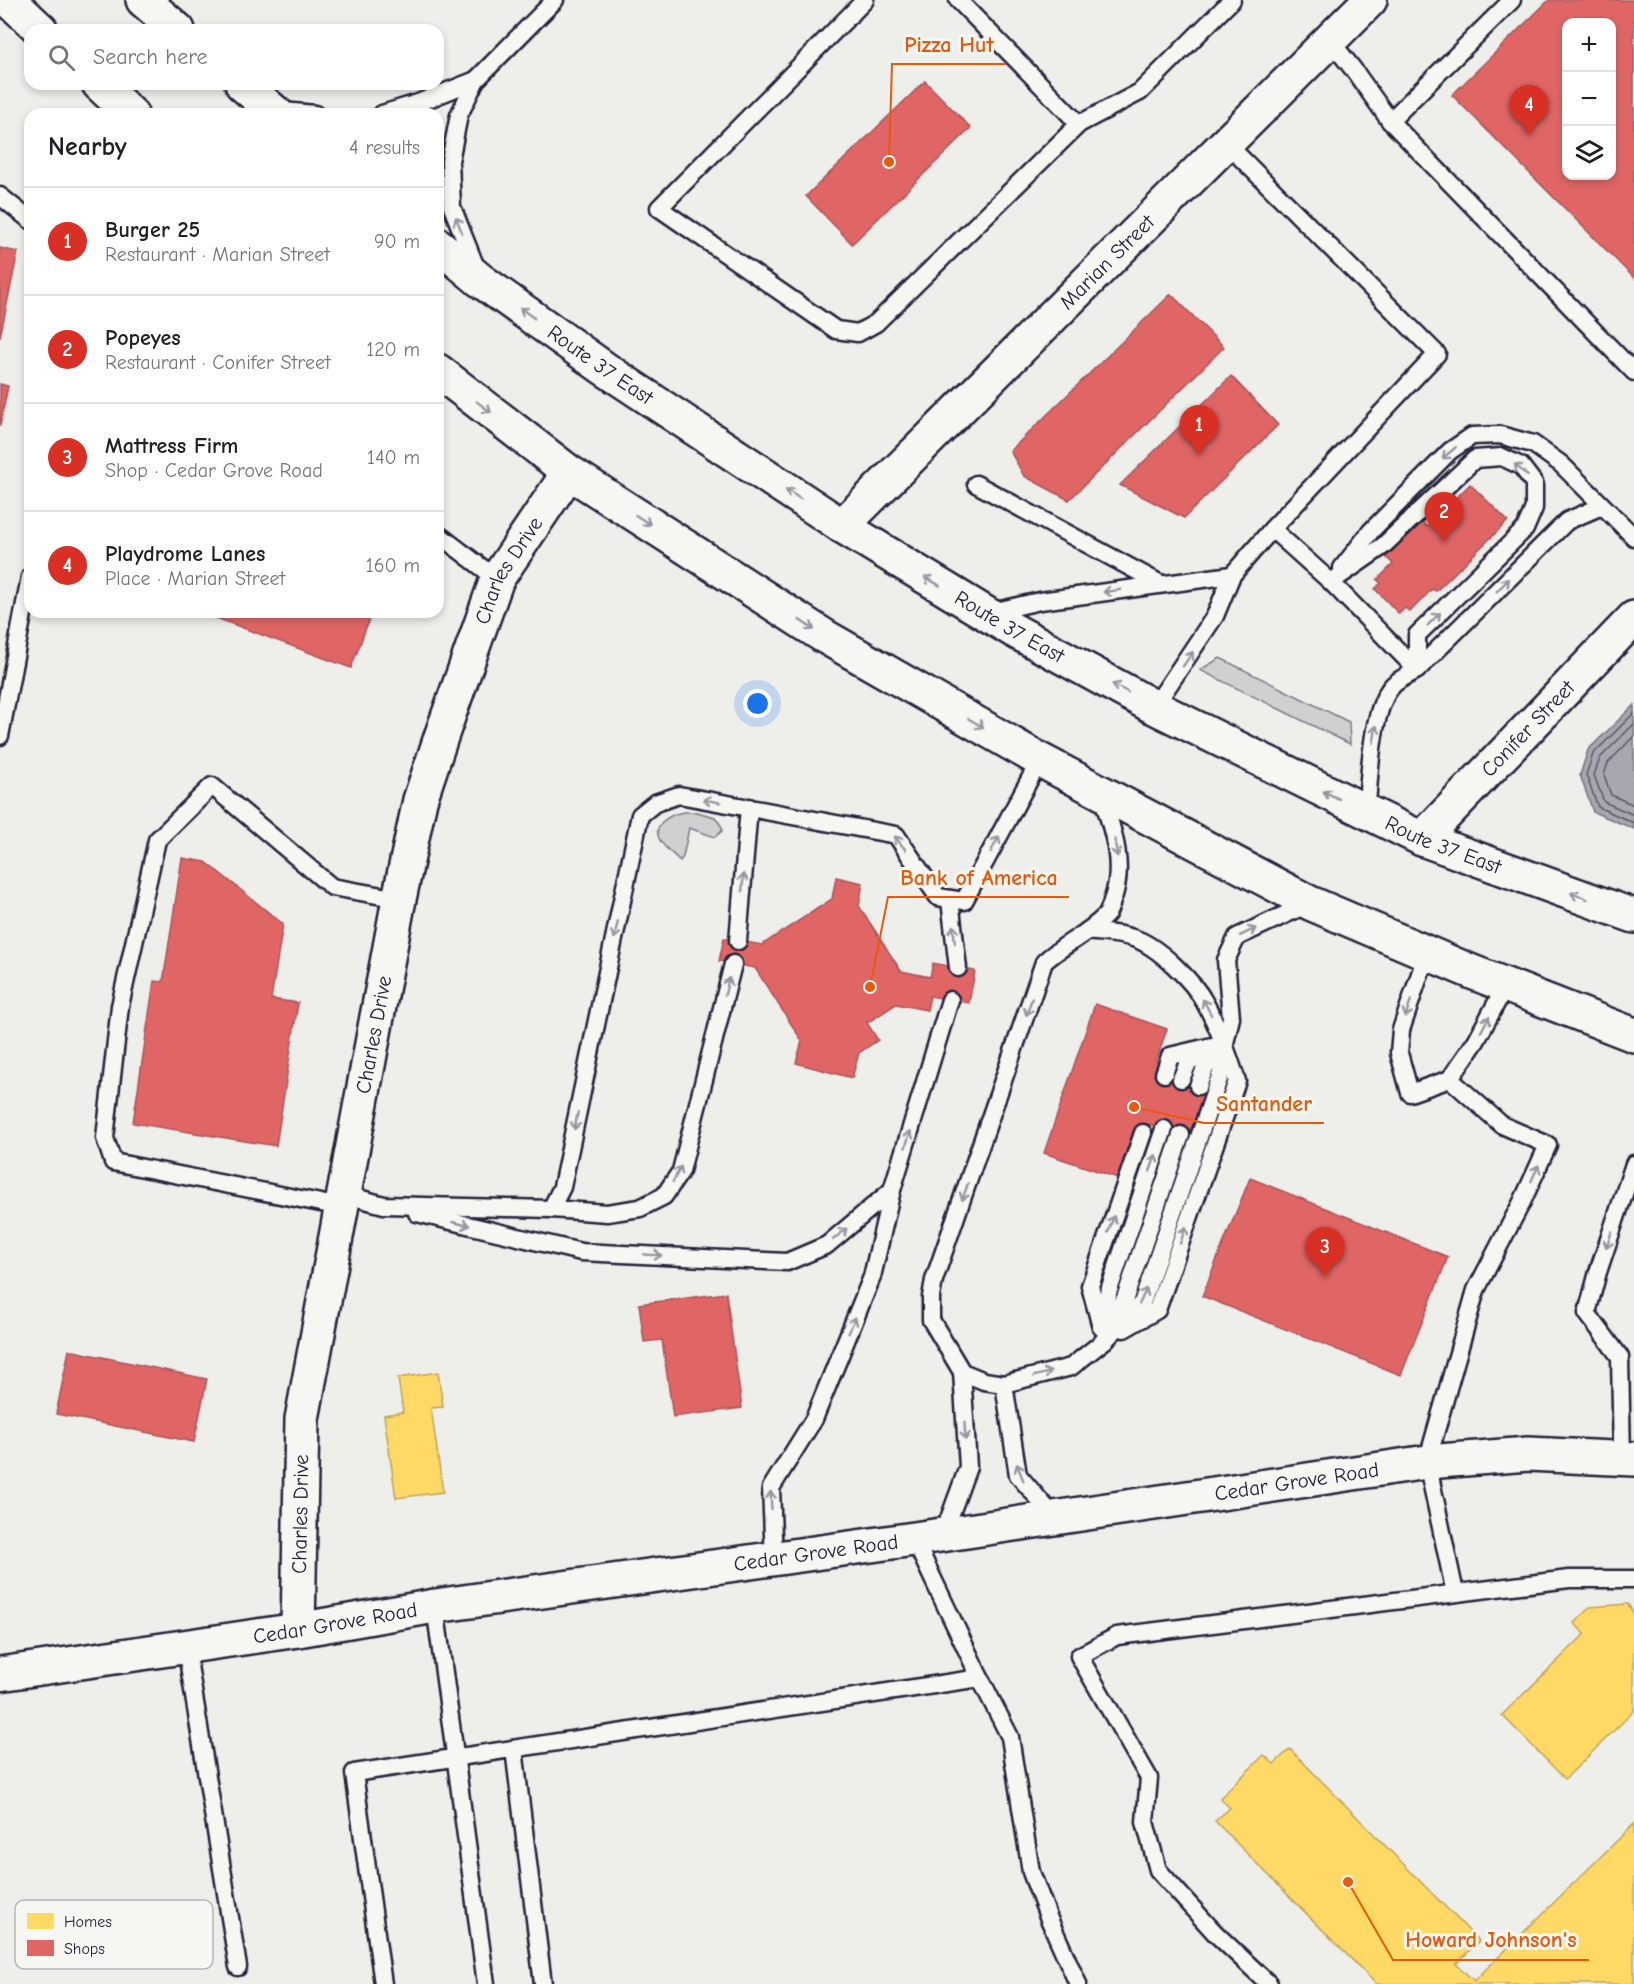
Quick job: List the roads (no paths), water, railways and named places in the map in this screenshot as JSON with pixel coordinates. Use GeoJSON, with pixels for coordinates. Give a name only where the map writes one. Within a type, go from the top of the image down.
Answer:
{"type":"FeatureCollection","features":[{"type":"Feature","properties":{"kind":"main road"},"geometry":{"type":"LineString","coordinates":[[9,0],[35,24]]}},
{"type":"Feature","properties":{"kind":"main road"},"geometry":{"type":"LineString","coordinates":[[143,0],[171,24]]}},
{"type":"Feature","properties":{"kind":"main road","name":"Marian Street"},"geometry":{"type":"LineString","coordinates":[[842,526],[1370,0]]}},
{"type":"Feature","properties":{"kind":"main road"},"geometry":{"type":"LineString","coordinates":[[249,90],[269,108]]}},
{"type":"Feature","properties":{"kind":"main road","name":"Route 37 East"},"geometry":{"type":"LineString","coordinates":[[444,250],[480,279],[605,369],[842,526],[986,614],[1154,706],[1366,813],[1422,839],[1634,916]]}},
{"type":"Feature","properties":{"kind":"main road"},"geometry":{"type":"LineString","coordinates":[[444,376],[569,472],[824,636],[1040,760],[1310,903],[1427,953],[1634,1035]]}},
{"type":"Feature","properties":{"kind":"main road","name":"Charles Drive"},"geometry":{"type":"LineString","coordinates":[[298,1630],[302,1419],[399,899],[420,800],[497,579],[569,472]]}},
{"type":"Feature","properties":{"kind":"main road","name":"Conifer Street"},"geometry":{"type":"LineString","coordinates":[[1422,839],[1634,618]]}},
{"type":"Feature","properties":{"kind":"main road","name":"Cedar Grove Road"},"geometry":{"type":"LineString","coordinates":[[0,1674],[298,1630],[435,1606],[928,1537],[1427,1462],[1528,1454],[1628,1459]]}},
{"type":"Feature","properties":{"kind":"lane"},"geometry":{"type":"LineString","coordinates":[[480,279],[452,207],[450,161],[459,115],[476,80],[555,0]]}},
{"type":"Feature","properties":{"kind":"lane"},"geometry":{"type":"LineString","coordinates":[[865,0],[658,208],[836,330],[858,333],[876,323],[1079,124],[1140,92],[1232,0]]}},
{"type":"Feature","properties":{"kind":"lane"},"geometry":{"type":"LineString","coordinates":[[958,0],[1079,124]]}},
{"type":"Feature","properties":{"kind":"lane"},"geometry":{"type":"LineString","coordinates":[[1390,121],[1512,0]]}},
{"type":"Feature","properties":{"kind":"lane"},"geometry":{"type":"LineString","coordinates":[[1329,40],[1390,121],[1634,372]]}},
{"type":"Feature","properties":{"kind":"lane"},"geometry":{"type":"LineString","coordinates":[[404,108],[476,80]]}},
{"type":"Feature","properties":{"kind":"lane"},"geometry":{"type":"LineString","coordinates":[[1154,706],[1215,616],[1232,575],[1272,529],[1437,354],[1226,143]]}},
{"type":"Feature","properties":{"kind":"lane"},"geometry":{"type":"LineString","coordinates":[[0,196],[24,215]]}},
{"type":"Feature","properties":{"kind":"lane"},"geometry":{"type":"LineString","coordinates":[[1331,582],[1379,523],[1450,451],[1472,436],[1500,435],[1533,444],[1561,464],[1634,537]]}},
{"type":"Feature","properties":{"kind":"lane"},"geometry":{"type":"LineString","coordinates":[[1331,582],[1383,546],[1475,459],[1502,458],[1521,466],[1534,483],[1534,508],[1525,529],[1417,635],[1417,670]]}},
{"type":"Feature","properties":{"kind":"lane"},"geometry":{"type":"LineString","coordinates":[[976,484],[1161,584]]}},
{"type":"Feature","properties":{"kind":"lane"},"geometry":{"type":"LineString","coordinates":[[1366,813],[1375,729],[1382,701],[1393,685],[1417,670],[1567,521],[1602,506]]}},
{"type":"Feature","properties":{"kind":"lane"},"geometry":{"type":"LineString","coordinates":[[1272,529],[1331,582],[1417,670]]}},
{"type":"Feature","properties":{"kind":"lane"},"geometry":{"type":"LineString","coordinates":[[444,539],[497,579]]}},
{"type":"Feature","properties":{"kind":"lane"},"geometry":{"type":"LineString","coordinates":[[986,614],[1040,601],[1232,575]]}},
{"type":"Feature","properties":{"kind":"lane"},"geometry":{"type":"LineString","coordinates":[[0,736],[24,609]]}},
{"type":"Feature","properties":{"kind":"lane"},"geometry":{"type":"LineString","coordinates":[[551,1209],[562,1187],[640,815],[655,803],[678,795],[896,835],[938,897],[964,901],[1040,760]]}},
{"type":"Feature","properties":{"kind":"lane"},"geometry":{"type":"LineString","coordinates":[[399,899],[332,886],[212,786],[157,840],[120,1006],[105,1138],[113,1162],[384,1206],[551,1209],[607,1214],[640,1208],[664,1196],[681,1171],[733,964]]}},
{"type":"Feature","properties":{"kind":"lane"},"geometry":{"type":"LineString","coordinates":[[1078,1984],[1031,1872],[1010,1737],[980,1678],[928,1537],[968,1467],[962,1372],[931,1320],[931,1297],[934,1280],[1044,962],[1055,951],[1087,931],[1108,912],[1118,887],[1118,849],[1101,792]]}},
{"type":"Feature","properties":{"kind":"lane"},"geometry":{"type":"LineString","coordinates":[[738,941],[749,807]]}},
{"type":"Feature","properties":{"kind":"lane"},"geometry":{"type":"LineString","coordinates":[[950,900],[957,968]]}},
{"type":"Feature","properties":{"kind":"lane"},"geometry":{"type":"LineString","coordinates":[[1198,1086],[1205,1068],[1225,1043],[1231,1018],[1226,960],[1237,937],[1310,903]]}},
{"type":"Feature","properties":{"kind":"lane"},"geometry":{"type":"LineString","coordinates":[[962,1372],[984,1381],[1004,1384],[1071,1367],[1105,1340],[1157,1310],[1237,1081],[1225,1043],[1204,1001],[1173,964],[1156,950],[1134,938],[1087,931]]}},
{"type":"Feature","properties":{"kind":"lane"},"geometry":{"type":"LineString","coordinates":[[1427,953],[1401,1030],[1399,1053],[1410,1093],[1450,1079],[1476,1041],[1506,985]]}},
{"type":"Feature","properties":{"kind":"lane"},"geometry":{"type":"LineString","coordinates":[[774,1559],[771,1488],[814,1419],[872,1277],[892,1190],[950,1000]]}},
{"type":"Feature","properties":{"kind":"lane"},"geometry":{"type":"LineString","coordinates":[[1164,1074],[1170,1056],[1225,1043]]}},
{"type":"Feature","properties":{"kind":"lane"},"geometry":{"type":"LineString","coordinates":[[1181,1079],[1188,1063],[1225,1043]]}},
{"type":"Feature","properties":{"kind":"lane"},"geometry":{"type":"LineString","coordinates":[[1450,1079],[1502,1125],[1548,1145],[1522,1202],[1476,1290],[1427,1462],[1455,1593]]}},
{"type":"Feature","properties":{"kind":"lane"},"geometry":{"type":"LineString","coordinates":[[1105,1340],[1108,1293],[1164,1129]]}},
{"type":"Feature","properties":{"kind":"lane"},"geometry":{"type":"LineString","coordinates":[[1105,1340],[1090,1286],[1143,1133]]}},
{"type":"Feature","properties":{"kind":"lane"},"geometry":{"type":"LineString","coordinates":[[1105,1340],[1125,1298],[1181,1136]]}},
{"type":"Feature","properties":{"kind":"lane"},"geometry":{"type":"LineString","coordinates":[[1628,1459],[1627,1358],[1587,1313],[1598,1272],[1634,1164]]}},
{"type":"Feature","properties":{"kind":"lane"},"geometry":{"type":"LineString","coordinates":[[384,1206],[581,1252],[787,1262],[827,1245],[892,1190]]}},
{"type":"Feature","properties":{"kind":"lane"},"geometry":{"type":"LineString","coordinates":[[1004,1384],[1018,1474],[1054,1518]]}},
{"type":"Feature","properties":{"kind":"lane"},"geometry":{"type":"LineString","coordinates":[[1269,1984],[1215,1933],[1158,1870],[1145,1822],[1149,1778],[1079,1656],[1117,1636],[1569,1579],[1634,1579]]}},
{"type":"Feature","properties":{"kind":"lane"},"geometry":{"type":"LineString","coordinates":[[435,1606],[486,1984]]}},
{"type":"Feature","properties":{"kind":"lane"},"geometry":{"type":"LineString","coordinates":[[186,1647],[238,1966]]}},
{"type":"Feature","properties":{"kind":"lane"},"geometry":{"type":"LineString","coordinates":[[383,1984],[354,1773],[980,1678]]}},
{"type":"Feature","properties":{"kind":"lane"},"geometry":{"type":"LineString","coordinates":[[514,1749],[543,1984]]}},
{"type":"Feature","properties":{"kind":"water"},"geometry":{"type":"Polygon","coordinates":[[[1634,705],[1634,829],[1593,812],[1580,775],[1588,750],[1634,705]]]}},
{"type":"Feature","properties":{"kind":"place","name":"Playdrome Lanes"},"geometry":{"type":"Point","coordinates":[1529,135]}},
{"type":"Feature","properties":{"kind":"place","name":"Pizza Hut"},"geometry":{"type":"Point","coordinates":[889,162]}},
{"type":"Feature","properties":{"kind":"place","name":"Burger 25"},"geometry":{"type":"Point","coordinates":[1199,455]}},
{"type":"Feature","properties":{"kind":"place","name":"Popeyes"},"geometry":{"type":"Point","coordinates":[1444,542]}},
{"type":"Feature","properties":{"kind":"place","name":"Bank of America"},"geometry":{"type":"Point","coordinates":[870,987]}},
{"type":"Feature","properties":{"kind":"place","name":"Santander"},"geometry":{"type":"Point","coordinates":[1134,1107]}},
{"type":"Feature","properties":{"kind":"place","name":"Mattress Firm"},"geometry":{"type":"Point","coordinates":[1325,1277]}},
{"type":"Feature","properties":{"kind":"place","name":"Howard Johnson's"},"geometry":{"type":"Point","coordinates":[1348,1882]}}]}
